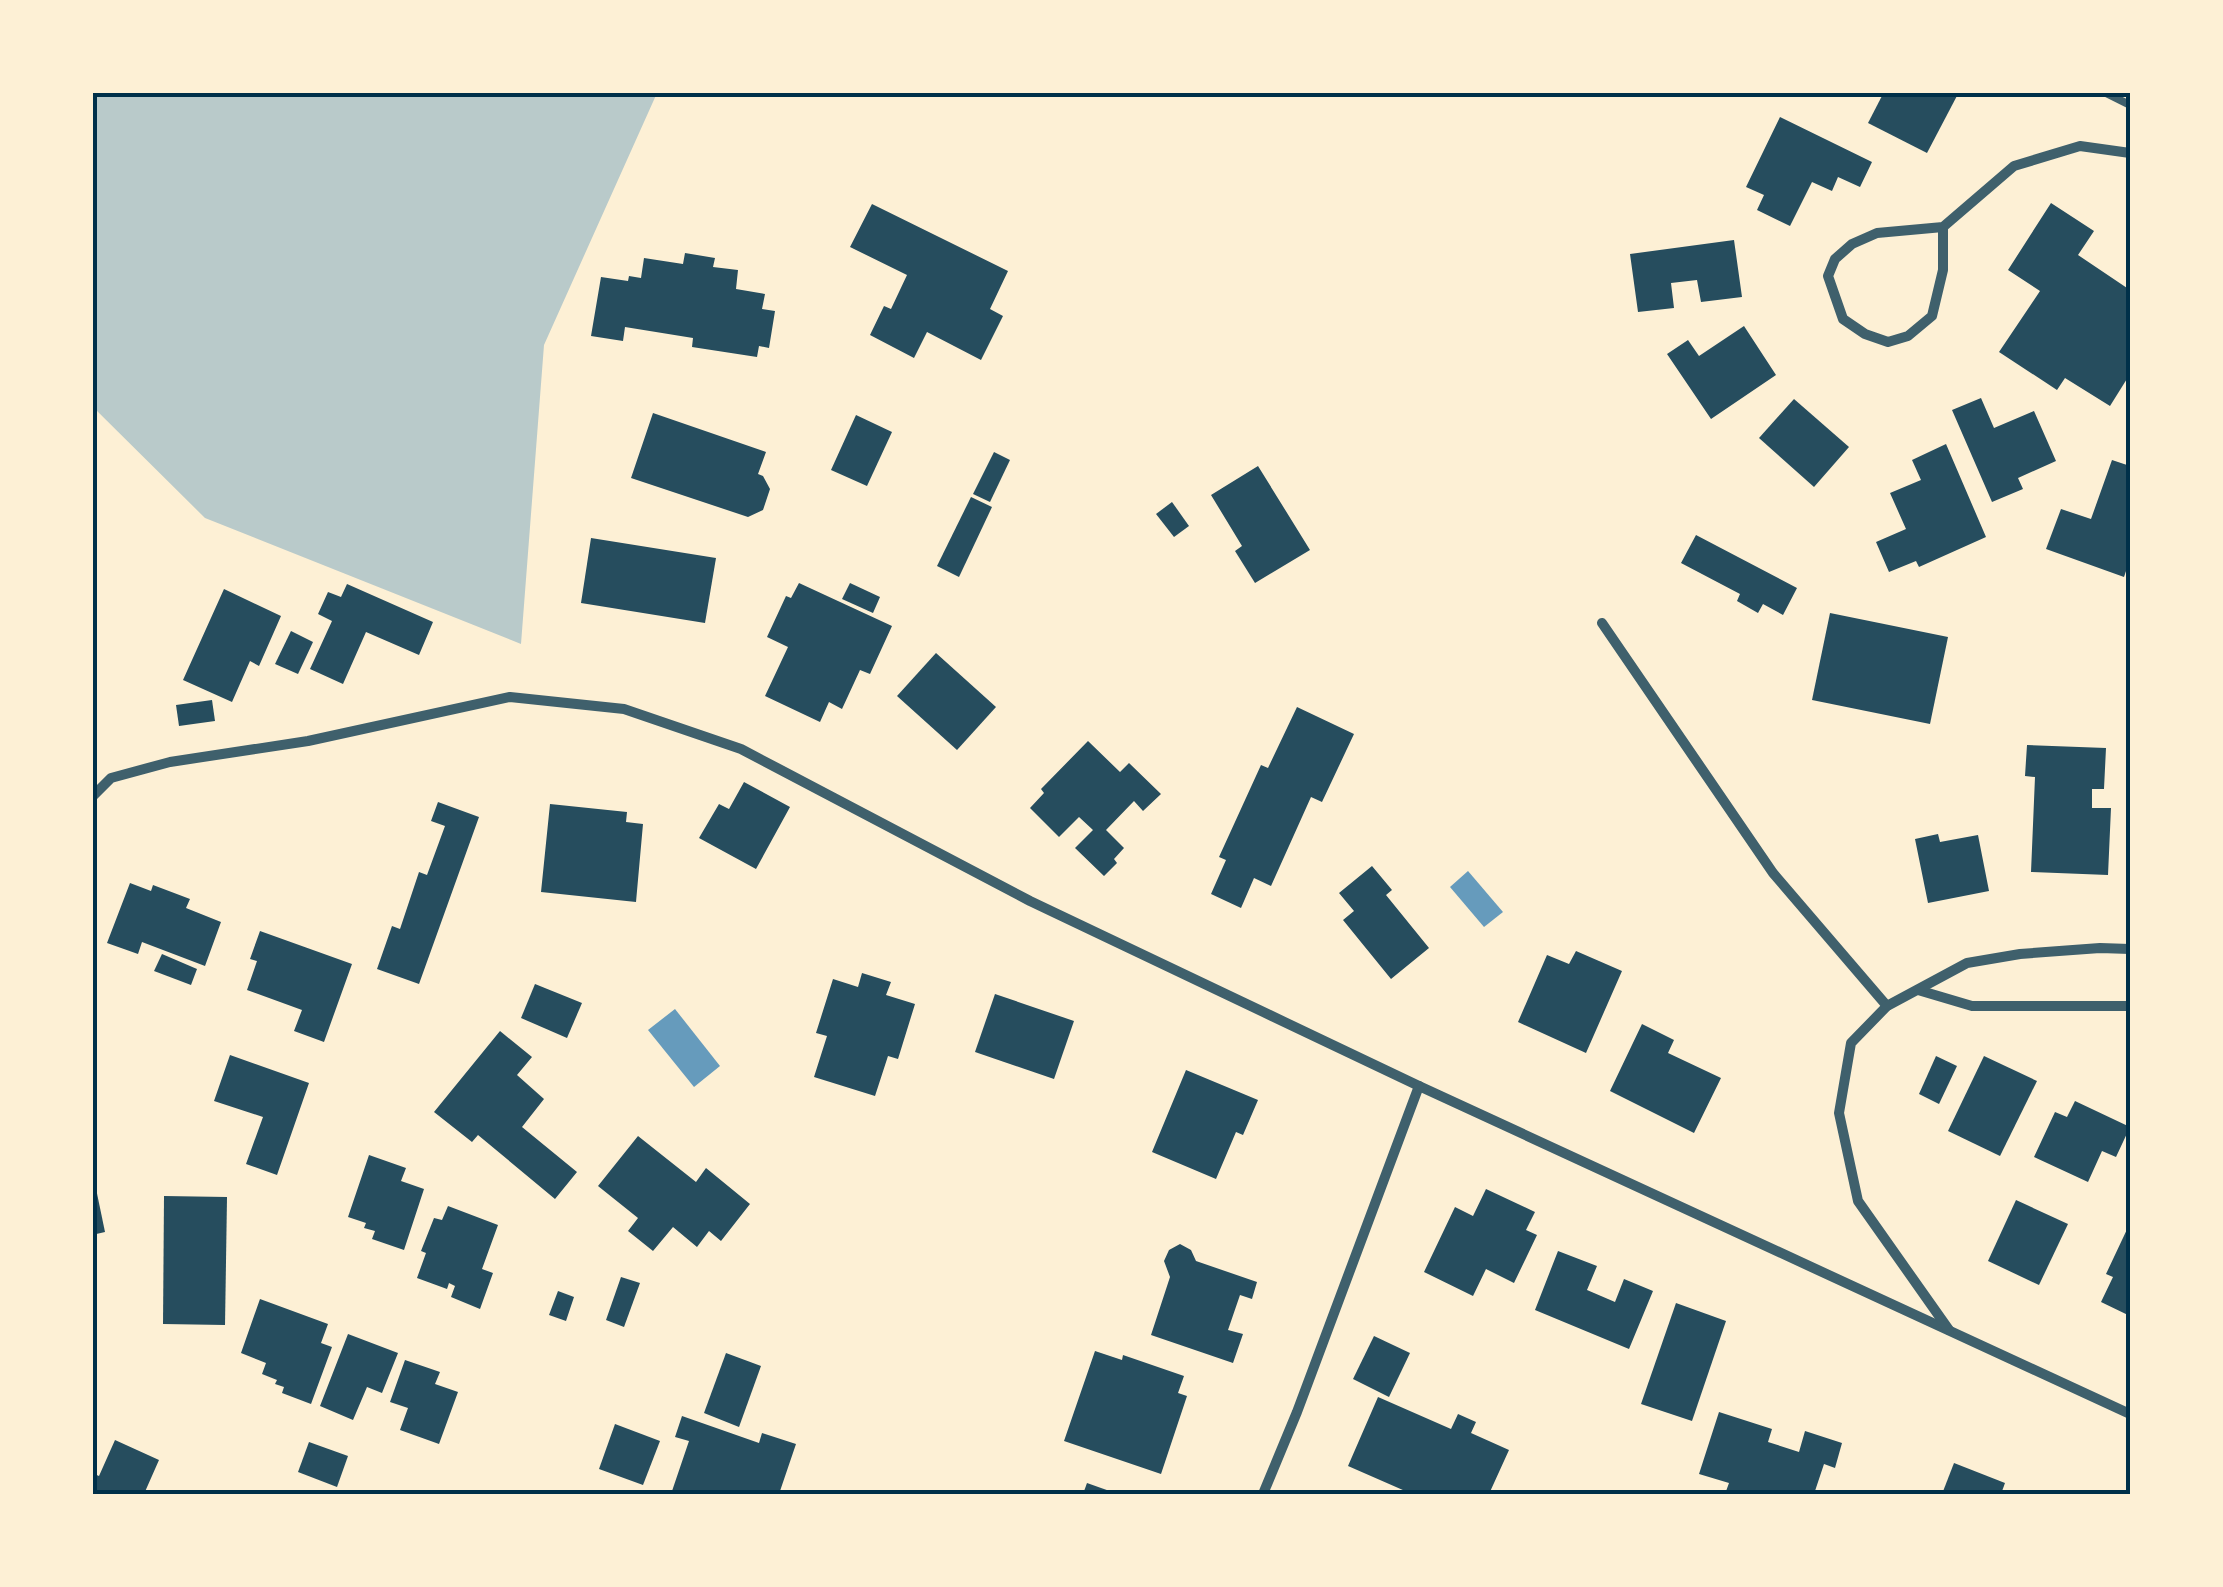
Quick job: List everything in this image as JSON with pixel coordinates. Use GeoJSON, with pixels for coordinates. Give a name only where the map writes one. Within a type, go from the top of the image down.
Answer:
{"type":"FeatureCollection","features":[{"type":"Feature","properties":{"kind":"street"},"geometry":{"type":"LineString","coordinates":[[1943,227],[1943,270],[1932,316],[1908,336],[1888,342],[1865,334],[1843,319],[1828,276],[1835,260],[1852,244],[1878,233],[1943,227],[2014,166],[2080,146],[2130,153]]}},
{"type":"Feature","properties":{"kind":"street"},"geometry":{"type":"LineString","coordinates":[[1602,623],[1773,873],[1887,1006]]}},
{"type":"Feature","properties":{"kind":"street"},"geometry":{"type":"LineString","coordinates":[[92,797],[111,778],[170,762],[308,741],[510,697],[624,709],[740,749],[1030,901],[1419,1086],[2130,1414]]}},
{"type":"Feature","properties":{"kind":"street"},"geometry":{"type":"LineString","coordinates":[[1950,1331],[1858,1201],[1838,1113],[1851,1043],[1887,1006],[1966,962],[2020,954],[2130,949]]}},
{"type":"Feature","properties":{"kind":"street"},"geometry":{"type":"LineString","coordinates":[[1918,990],[1972,1006],[2130,1006]]}},
{"type":"Feature","properties":{"kind":"street"},"geometry":{"type":"LineString","coordinates":[[1263,1494],[1419,1086]]}},
{"type":"Feature","properties":{"kind":"lane"},"geometry":{"type":"LineString","coordinates":[[2104,92],[2130,105]]}},
{"type":"Feature","properties":{"kind":"shaded area"},"geometry":{"type":"Polygon","coordinates":[[[92,93],[657,93],[544,345],[521,644],[205,518],[93,407],[92,93]]]}},
{"type":"Feature","properties":{"kind":"water"},"geometry":{"type":"Polygon","coordinates":[[[1468,871],[1503,912],[1484,927],[1450,887],[1468,871]]]}},
{"type":"Feature","properties":{"kind":"water"},"geometry":{"type":"Polygon","coordinates":[[[675,1009],[720,1066],[694,1087],[648,1030],[675,1009]]]}},
{"type":"Feature","properties":{"kind":"building"},"geometry":{"type":"Polygon","coordinates":[[[1884,92],[1959,92],[1927,153],[1868,123],[1884,92]]]}},
{"type":"Feature","properties":{"kind":"building"},"geometry":{"type":"Polygon","coordinates":[[[1780,117],[1872,162],[1860,187],[1838,177],[1832,191],[1812,182],[1790,226],[1757,210],[1764,195],[1746,187],[1780,117]]]}},
{"type":"Feature","properties":{"kind":"building"},"geometry":{"type":"Polygon","coordinates":[[[2051,203],[2094,231],[2078,255],[2130,290],[2130,374],[2110,406],[2065,378],[2057,390],[1999,352],[2040,291],[2008,270],[2051,203]]]}},
{"type":"Feature","properties":{"kind":"building"},"geometry":{"type":"Polygon","coordinates":[[[872,204],[1008,271],[990,309],[1003,316],[981,360],[927,332],[914,358],[870,335],[884,306],[891,309],[907,275],[850,247],[872,204]]]}},
{"type":"Feature","properties":{"kind":"building"},"geometry":{"type":"Polygon","coordinates":[[[1734,240],[1742,297],[1701,302],[1697,280],[1671,283],[1674,308],[1638,312],[1630,254],[1734,240]]]}},
{"type":"Feature","properties":{"kind":"building"},"geometry":{"type":"Polygon","coordinates":[[[685,253],[715,258],[713,267],[738,270],[736,289],[765,294],[762,309],[775,311],[769,348],[759,346],[757,357],[692,347],[693,338],[625,327],[623,341],[591,336],[601,277],[628,281],[629,276],[641,278],[644,258],[683,264],[685,253]]]}},
{"type":"Feature","properties":{"kind":"building"},"geometry":{"type":"Polygon","coordinates":[[[1744,326],[1776,375],[1711,419],[1667,354],[1688,340],[1699,356],[1744,326]]]}},
{"type":"Feature","properties":{"kind":"building"},"geometry":{"type":"Polygon","coordinates":[[[1981,398],[1994,428],[2034,411],[2056,461],[2018,478],[2023,489],[1992,502],[1952,410],[1981,398]]]}},
{"type":"Feature","properties":{"kind":"building"},"geometry":{"type":"Polygon","coordinates":[[[1794,399],[1849,447],[1814,487],[1759,438],[1794,399]]]}},
{"type":"Feature","properties":{"kind":"building"},"geometry":{"type":"Polygon","coordinates":[[[653,413],[766,452],[758,474],[770,489],[763,510],[748,517],[631,478],[653,413]]]}},
{"type":"Feature","properties":{"kind":"building"},"geometry":{"type":"Polygon","coordinates":[[[856,415],[892,432],[867,486],[831,470],[856,415]]]}},
{"type":"Feature","properties":{"kind":"building"},"geometry":{"type":"Polygon","coordinates":[[[1946,444],[1986,537],[1919,567],[1916,561],[1889,572],[1876,542],[1906,529],[1890,493],[1921,480],[1912,460],[1946,444]]]}},
{"type":"Feature","properties":{"kind":"building"},"geometry":{"type":"Polygon","coordinates":[[[994,452],[1010,460],[990,502],[973,494],[994,452]]]}},
{"type":"Feature","properties":{"kind":"building"},"geometry":{"type":"Polygon","coordinates":[[[2112,460],[2130,466],[2130,559],[2124,577],[2046,549],[2061,509],[2091,519],[2112,460]]]}},
{"type":"Feature","properties":{"kind":"building"},"geometry":{"type":"Polygon","coordinates":[[[1258,466],[1310,550],[1255,583],[1235,551],[1242,546],[1211,495],[1258,466]]]}},
{"type":"Feature","properties":{"kind":"building"},"geometry":{"type":"Polygon","coordinates":[[[971,497],[992,507],[959,577],[937,566],[971,497]]]}},
{"type":"Feature","properties":{"kind":"building"},"geometry":{"type":"Polygon","coordinates":[[[1172,502],[1189,526],[1174,537],[1156,514],[1172,502]]]}},
{"type":"Feature","properties":{"kind":"building"},"geometry":{"type":"Polygon","coordinates":[[[1696,535],[1797,588],[1783,615],[1763,604],[1758,613],[1737,601],[1740,594],[1681,563],[1696,535]]]}},
{"type":"Feature","properties":{"kind":"building"},"geometry":{"type":"Polygon","coordinates":[[[591,538],[716,558],[705,623],[581,603],[591,538]]]}},
{"type":"Feature","properties":{"kind":"building"},"geometry":{"type":"Polygon","coordinates":[[[799,583],[892,626],[870,674],[860,670],[842,709],[829,702],[820,722],[765,696],[788,647],[767,637],[786,596],[791,598],[799,583]]]}},
{"type":"Feature","properties":{"kind":"building"},"geometry":{"type":"Polygon","coordinates":[[[850,583],[880,597],[873,613],[842,599],[850,583]]]}},
{"type":"Feature","properties":{"kind":"building"},"geometry":{"type":"Polygon","coordinates":[[[347,584],[433,622],[419,655],[366,632],[343,684],[310,669],[332,621],[318,614],[328,592],[341,597],[347,584]]]}},
{"type":"Feature","properties":{"kind":"building"},"geometry":{"type":"Polygon","coordinates":[[[224,589],[281,616],[259,666],[250,661],[232,702],[183,680],[224,589]]]}},
{"type":"Feature","properties":{"kind":"building"},"geometry":{"type":"Polygon","coordinates":[[[1830,613],[1948,637],[1930,724],[1812,700],[1830,613]]]}},
{"type":"Feature","properties":{"kind":"building"},"geometry":{"type":"Polygon","coordinates":[[[291,631],[313,642],[298,674],[275,664],[291,631]]]}},
{"type":"Feature","properties":{"kind":"building"},"geometry":{"type":"Polygon","coordinates":[[[936,653],[996,707],[957,750],[897,696],[936,653]]]}},
{"type":"Feature","properties":{"kind":"building"},"geometry":{"type":"Polygon","coordinates":[[[212,700],[215,721],[179,726],[176,705],[212,700]]]}},
{"type":"Feature","properties":{"kind":"building"},"geometry":{"type":"Polygon","coordinates":[[[1297,707],[1354,734],[1322,802],[1311,797],[1271,886],[1254,878],[1241,908],[1211,894],[1226,860],[1219,857],[1261,765],[1268,768],[1297,707]]]}},
{"type":"Feature","properties":{"kind":"building"},"geometry":{"type":"Polygon","coordinates":[[[1088,741],[1120,772],[1129,763],[1161,794],[1143,811],[1134,801],[1106,830],[1124,848],[1114,859],[1117,863],[1104,876],[1075,848],[1093,830],[1079,817],[1059,837],[1030,808],[1044,793],[1041,789],[1088,741]]]}},
{"type":"Feature","properties":{"kind":"building"},"geometry":{"type":"Polygon","coordinates":[[[2027,745],[2106,748],[2104,789],[2092,789],[2092,808],[2111,808],[2108,875],[2031,872],[2035,777],[2025,776],[2027,745]]]}},
{"type":"Feature","properties":{"kind":"building"},"geometry":{"type":"Polygon","coordinates":[[[744,782],[790,807],[756,869],[699,838],[719,804],[729,809],[744,782]]]}},
{"type":"Feature","properties":{"kind":"building"},"geometry":{"type":"Polygon","coordinates":[[[438,802],[479,817],[419,984],[377,969],[392,926],[400,929],[419,872],[427,875],[445,826],[431,821],[438,802]]]}},
{"type":"Feature","properties":{"kind":"building"},"geometry":{"type":"Polygon","coordinates":[[[550,804],[627,812],[626,822],[643,824],[636,902],[541,892],[550,804]]]}},
{"type":"Feature","properties":{"kind":"building"},"geometry":{"type":"Polygon","coordinates":[[[1938,834],[1940,842],[1978,835],[1989,891],[1928,903],[1915,839],[1938,834]]]}},
{"type":"Feature","properties":{"kind":"building"},"geometry":{"type":"Polygon","coordinates":[[[1372,866],[1392,890],[1386,895],[1429,948],[1391,979],[1343,920],[1354,911],[1339,893],[1372,866]]]}},
{"type":"Feature","properties":{"kind":"building"},"geometry":{"type":"Polygon","coordinates":[[[130,883],[151,891],[153,885],[190,899],[186,908],[221,922],[205,966],[142,942],[138,954],[107,943],[130,883]]]}},
{"type":"Feature","properties":{"kind":"building"},"geometry":{"type":"Polygon","coordinates":[[[260,931],[352,964],[324,1042],[294,1031],[302,1010],[247,990],[257,961],[250,959],[260,931]]]}},
{"type":"Feature","properties":{"kind":"building"},"geometry":{"type":"Polygon","coordinates":[[[1576,951],[1622,971],[1586,1053],[1518,1022],[1547,955],[1569,964],[1576,951]]]}},
{"type":"Feature","properties":{"kind":"building"},"geometry":{"type":"Polygon","coordinates":[[[162,954],[197,969],[191,985],[154,971],[162,954]]]}},
{"type":"Feature","properties":{"kind":"building"},"geometry":{"type":"Polygon","coordinates":[[[862,973],[891,982],[886,995],[915,1004],[898,1059],[888,1056],[875,1096],[814,1077],[827,1036],[816,1033],[833,979],[858,987],[862,973]]]}},
{"type":"Feature","properties":{"kind":"building"},"geometry":{"type":"Polygon","coordinates":[[[535,984],[582,1003],[567,1038],[521,1018],[535,984]]]}},
{"type":"Feature","properties":{"kind":"building"},"geometry":{"type":"Polygon","coordinates":[[[995,994],[1074,1021],[1054,1079],[975,1052],[995,994]]]}},
{"type":"Feature","properties":{"kind":"building"},"geometry":{"type":"Polygon","coordinates":[[[1642,1024],[1674,1040],[1668,1053],[1721,1078],[1694,1133],[1610,1091],[1642,1024]]]}},
{"type":"Feature","properties":{"kind":"building"},"geometry":{"type":"Polygon","coordinates":[[[500,1031],[532,1057],[517,1075],[544,1099],[522,1127],[577,1172],[555,1199],[478,1135],[472,1142],[434,1112],[500,1031]]]}},
{"type":"Feature","properties":{"kind":"building"},"geometry":{"type":"Polygon","coordinates":[[[230,1055],[309,1083],[277,1175],[246,1164],[263,1117],[214,1101],[230,1055]]]}},
{"type":"Feature","properties":{"kind":"building"},"geometry":{"type":"Polygon","coordinates":[[[1936,1056],[1957,1066],[1939,1104],[1919,1094],[1936,1056]]]}},
{"type":"Feature","properties":{"kind":"building"},"geometry":{"type":"Polygon","coordinates":[[[1984,1056],[2037,1081],[2000,1156],[1948,1131],[1984,1056]]]}},
{"type":"Feature","properties":{"kind":"building"},"geometry":{"type":"Polygon","coordinates":[[[1186,1070],[1258,1100],[1243,1135],[1236,1132],[1216,1179],[1152,1152],[1186,1070]]]}},
{"type":"Feature","properties":{"kind":"building"},"geometry":{"type":"Polygon","coordinates":[[[2075,1101],[2130,1127],[2116,1157],[2102,1151],[2088,1182],[2034,1157],[2055,1112],[2067,1117],[2075,1101]]]}},
{"type":"Feature","properties":{"kind":"building"},"geometry":{"type":"Polygon","coordinates":[[[638,1136],[696,1182],[706,1168],[750,1204],[721,1241],[709,1231],[697,1247],[673,1227],[653,1251],[628,1231],[638,1218],[598,1186],[638,1136]]]}},
{"type":"Feature","properties":{"kind":"building"},"geometry":{"type":"Polygon","coordinates":[[[369,1155],[406,1168],[401,1181],[424,1189],[404,1250],[372,1239],[375,1231],[348,1217],[369,1155]]]}},
{"type":"Feature","properties":{"kind":"building"},"geometry":{"type":"Polygon","coordinates":[[[92,1179],[105,1232],[92,1235],[92,1179]]]}},
{"type":"Feature","properties":{"kind":"building"},"geometry":{"type":"Polygon","coordinates":[[[1486,1189],[1535,1212],[1526,1230],[1537,1235],[1514,1283],[1486,1269],[1473,1296],[1424,1272],[1455,1207],[1473,1216],[1486,1189]]]}},
{"type":"Feature","properties":{"kind":"building"},"geometry":{"type":"Polygon","coordinates":[[[164,1196],[227,1197],[225,1325],[163,1324],[164,1196]]]}},
{"type":"Feature","properties":{"kind":"building"},"geometry":{"type":"Polygon","coordinates":[[[2016,1200],[2068,1224],[2039,1285],[1988,1261],[2016,1200]]]}},
{"type":"Feature","properties":{"kind":"building"},"geometry":{"type":"Polygon","coordinates":[[[448,1206],[498,1225],[482,1269],[493,1273],[480,1309],[451,1297],[455,1286],[449,1283],[447,1289],[417,1278],[426,1253],[421,1251],[434,1218],[442,1220],[448,1206]]]}},
{"type":"Feature","properties":{"kind":"building"},"geometry":{"type":"Polygon","coordinates":[[[2130,1223],[2130,1316],[2101,1302],[2113,1277],[2106,1274],[2130,1223]]]}},
{"type":"Feature","properties":{"kind":"building"},"geometry":{"type":"Polygon","coordinates":[[[1180,1244],[1191,1250],[1196,1261],[1257,1282],[1252,1299],[1240,1295],[1228,1330],[1243,1334],[1233,1363],[1151,1335],[1170,1277],[1164,1261],[1169,1250],[1180,1244]]]}},
{"type":"Feature","properties":{"kind":"building"},"geometry":{"type":"Polygon","coordinates":[[[1558,1251],[1597,1266],[1587,1290],[1615,1302],[1624,1279],[1653,1291],[1629,1349],[1535,1310],[1558,1251]]]}},
{"type":"Feature","properties":{"kind":"building"},"geometry":{"type":"Polygon","coordinates":[[[621,1277],[640,1283],[624,1327],[606,1320],[621,1277]]]}},
{"type":"Feature","properties":{"kind":"building"},"geometry":{"type":"Polygon","coordinates":[[[558,1291],[574,1297],[566,1321],[549,1315],[558,1291]]]}},
{"type":"Feature","properties":{"kind":"building"},"geometry":{"type":"Polygon","coordinates":[[[260,1299],[328,1324],[321,1343],[332,1347],[311,1404],[282,1393],[284,1387],[275,1384],[277,1380],[262,1374],[266,1363],[241,1353],[260,1299]]]}},
{"type":"Feature","properties":{"kind":"building"},"geometry":{"type":"Polygon","coordinates":[[[1676,1303],[1726,1321],[1692,1421],[1641,1404],[1676,1303]]]}},
{"type":"Feature","properties":{"kind":"building"},"geometry":{"type":"Polygon","coordinates":[[[348,1334],[398,1353],[382,1393],[367,1387],[353,1420],[320,1406],[348,1334]]]}},
{"type":"Feature","properties":{"kind":"building"},"geometry":{"type":"Polygon","coordinates":[[[1374,1336],[1410,1353],[1389,1397],[1353,1379],[1374,1336]]]}},
{"type":"Feature","properties":{"kind":"building"},"geometry":{"type":"Polygon","coordinates":[[[1095,1351],[1122,1360],[1123,1355],[1184,1376],[1178,1393],[1187,1396],[1161,1474],[1064,1441],[1095,1351]]]}},
{"type":"Feature","properties":{"kind":"building"},"geometry":{"type":"Polygon","coordinates":[[[726,1353],[761,1366],[739,1427],[704,1413],[726,1353]]]}},
{"type":"Feature","properties":{"kind":"building"},"geometry":{"type":"Polygon","coordinates":[[[405,1360],[440,1372],[435,1384],[458,1392],[439,1444],[400,1430],[408,1408],[390,1402],[405,1360]]]}},
{"type":"Feature","properties":{"kind":"building"},"geometry":{"type":"Polygon","coordinates":[[[1378,1397],[1451,1429],[1458,1414],[1476,1422],[1471,1433],[1509,1450],[1489,1494],[1412,1494],[1348,1466],[1378,1397]]]}},
{"type":"Feature","properties":{"kind":"building"},"geometry":{"type":"Polygon","coordinates":[[[1719,1412],[1772,1429],[1768,1442],[1799,1452],[1805,1431],[1842,1443],[1835,1468],[1824,1464],[1814,1494],[1725,1494],[1729,1483],[1699,1474],[1719,1412]]]}},
{"type":"Feature","properties":{"kind":"building"},"geometry":{"type":"Polygon","coordinates":[[[682,1416],[759,1443],[762,1433],[796,1444],[779,1494],[671,1494],[689,1441],[675,1437],[682,1416]]]}},
{"type":"Feature","properties":{"kind":"building"},"geometry":{"type":"Polygon","coordinates":[[[615,1424],[660,1441],[643,1485],[599,1469],[615,1424]]]}},
{"type":"Feature","properties":{"kind":"building"},"geometry":{"type":"Polygon","coordinates":[[[115,1440],[159,1460],[144,1494],[92,1494],[92,1473],[99,1476],[115,1440]]]}},
{"type":"Feature","properties":{"kind":"building"},"geometry":{"type":"Polygon","coordinates":[[[309,1442],[348,1456],[337,1487],[298,1472],[309,1442]]]}},
{"type":"Feature","properties":{"kind":"building"},"geometry":{"type":"Polygon","coordinates":[[[1954,1463],[2005,1483],[2001,1494],[1942,1494],[1954,1463]]]}},
{"type":"Feature","properties":{"kind":"building"},"geometry":{"type":"Polygon","coordinates":[[[1087,1483],[1118,1494],[1083,1494],[1087,1483]]]}}]}
